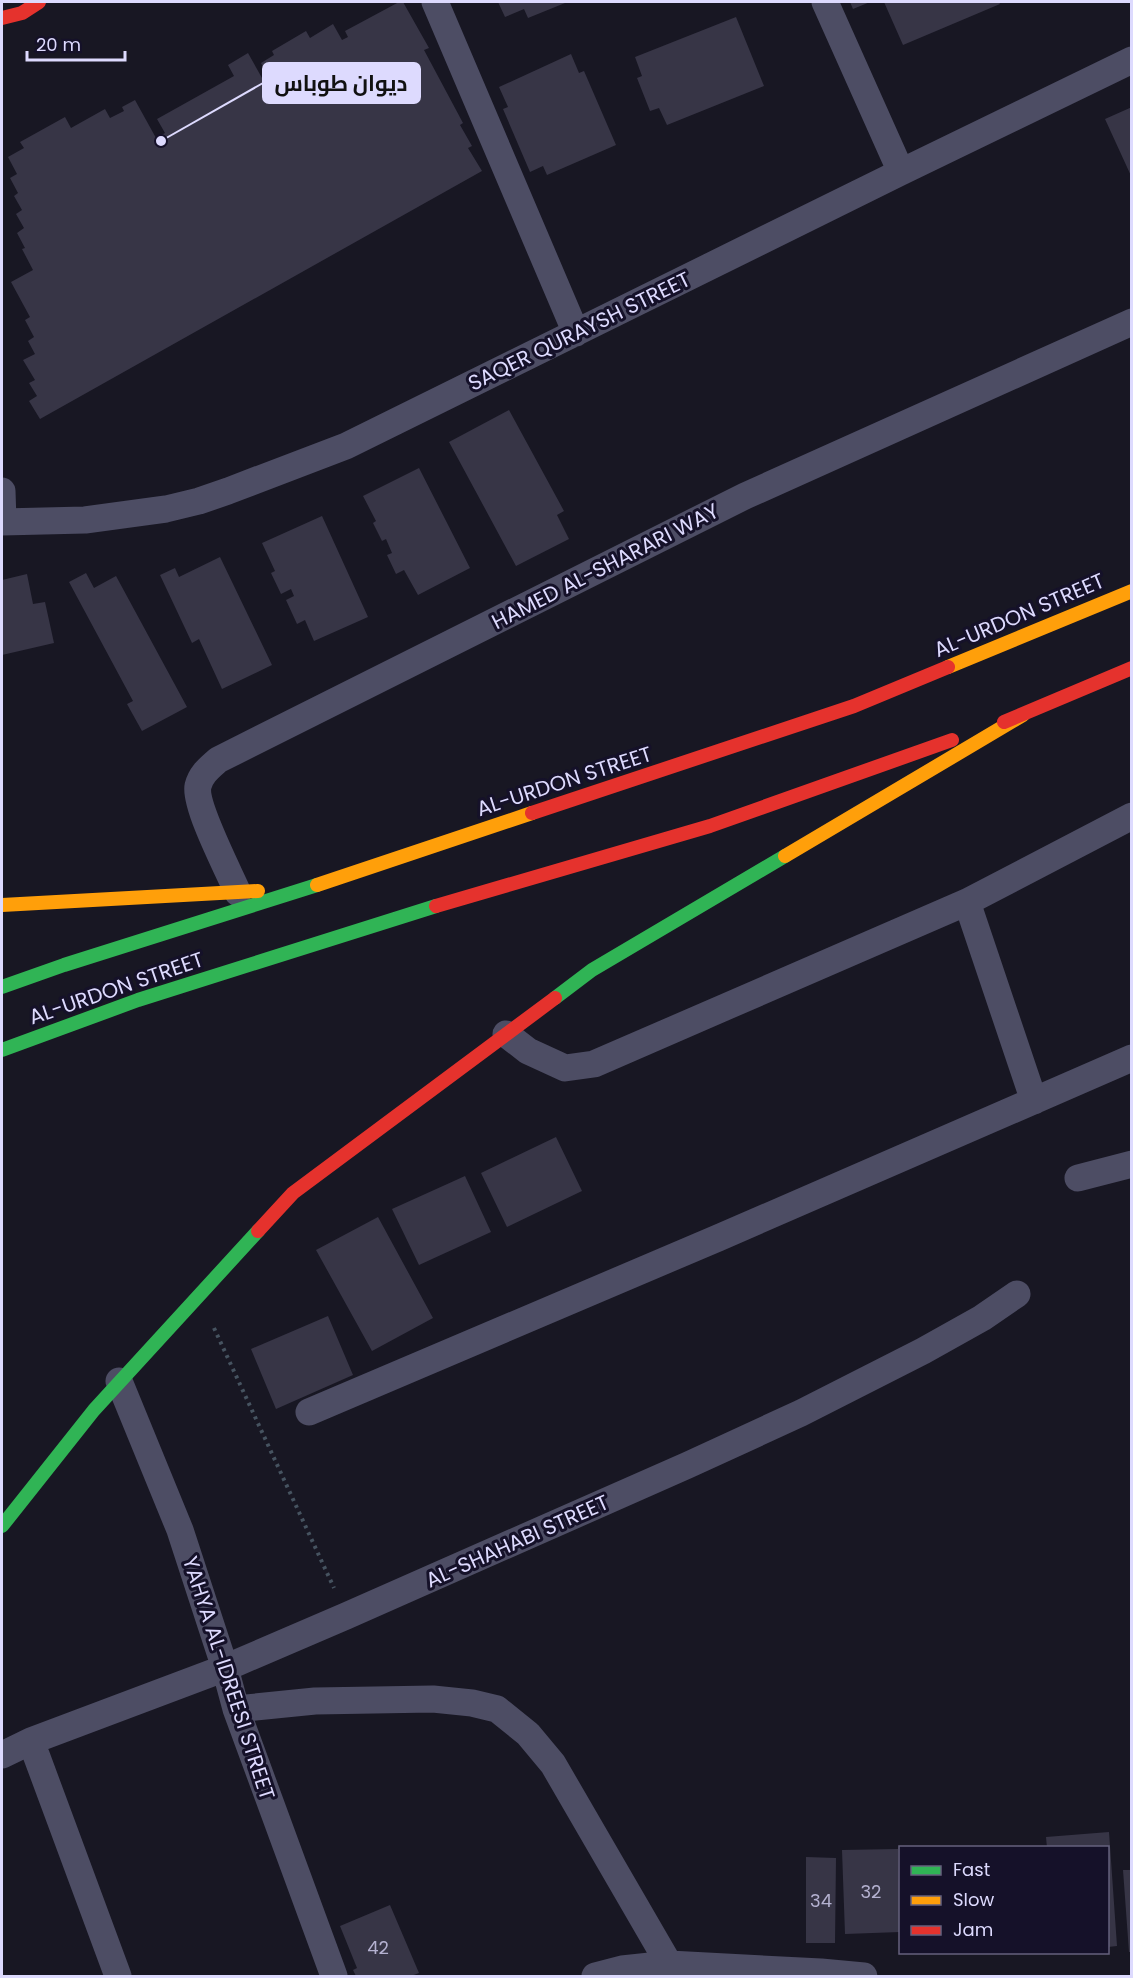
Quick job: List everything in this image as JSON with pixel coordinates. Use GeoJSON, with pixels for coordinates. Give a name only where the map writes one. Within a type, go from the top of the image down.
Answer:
{"type":"FeatureCollection","features":[{"type":"Feature","properties":{"kind":"main road"},"geometry":{"type":"LineString","coordinates":[[17,16],[57,2]]}},
{"type":"Feature","properties":{"kind":"main road","name":"AL-URDON STREET"},"geometry":{"type":"LineString","coordinates":[[2,987],[64,965],[305,889],[854,706],[1131,591]]}},
{"type":"Feature","properties":{"kind":"main road","name":"AL-URDON STREET"},"geometry":{"type":"LineString","coordinates":[[2,1050],[138,1000],[395,919],[710,826],[1023,715],[1131,668]]}},
{"type":"Feature","properties":{"kind":"main road"},"geometry":{"type":"LineString","coordinates":[[2,1526],[119,1381],[293,1193],[592,970],[1023,715]]}},
{"type":"Feature","properties":{"kind":"main road"},"geometry":{"type":"LineString","coordinates":[[2,905],[305,889]]}},
{"type":"Feature","properties":{"kind":"street"},"geometry":{"type":"LineString","coordinates":[[435,2],[576,333]]}},
{"type":"Feature","properties":{"kind":"street"},"geometry":{"type":"LineString","coordinates":[[825,2],[901,172]]}},
{"type":"Feature","properties":{"kind":"street","name":"SAQER QURAYSH STREET"},"geometry":{"type":"LineString","coordinates":[[2,522],[85,520],[140,514],[199,501],[346,446],[1131,60]]}},
{"type":"Feature","properties":{"kind":"street","name":"HAMED AL-SHARARI WAY"},"geometry":{"type":"LineString","coordinates":[[238,892],[201,808],[198,788],[204,771],[218,760],[745,496],[1131,322]]}},
{"type":"Feature","properties":{"kind":"street"},"geometry":{"type":"LineString","coordinates":[[2,491],[2,522]]}},
{"type":"Feature","properties":{"kind":"street"},"geometry":{"type":"LineString","coordinates":[[506,1034],[528,1051],[565,1068],[594,1064],[967,902],[1131,816]]}},
{"type":"Feature","properties":{"kind":"street"},"geometry":{"type":"LineString","coordinates":[[967,902],[1034,1101]]}},
{"type":"Feature","properties":{"kind":"street"},"geometry":{"type":"LineString","coordinates":[[309,1412],[1131,1058]]}},
{"type":"Feature","properties":{"kind":"street"},"geometry":{"type":"LineString","coordinates":[[1078,1178],[1131,1164]]}},
{"type":"Feature","properties":{"kind":"street","name":"AL-SHAHABI STREET"},"geometry":{"type":"LineString","coordinates":[[2,1755],[31,1741],[225,1668],[801,1413],[963,1329],[1017,1294]]}},
{"type":"Feature","properties":{"kind":"street","name":"YAHYA AL-IDREESI STREET"},"geometry":{"type":"LineString","coordinates":[[119,1381],[180,1530],[236,1708],[334,1977]]}},
{"type":"Feature","properties":{"kind":"street"},"geometry":{"type":"LineString","coordinates":[[236,1708],[315,1701],[433,1699],[497,1709],[528,1734],[553,1764],[669,1964]]}},
{"type":"Feature","properties":{"kind":"street"},"geometry":{"type":"LineString","coordinates":[[31,1741],[118,1977]]}},
{"type":"Feature","properties":{"kind":"street"},"geometry":{"type":"LineString","coordinates":[[595,1977],[622,1969],[669,1964],[821,1971],[864,1977]]}},
{"type":"Feature","properties":{"kind":"path"},"geometry":{"type":"LineString","coordinates":[[219,1339],[324,1568]]}},
{"type":"Feature","properties":{"kind":"building"},"geometry":{"type":"Polygon","coordinates":[[[403,2],[429,48],[424,50],[463,123],[460,125],[472,146],[468,148],[482,171],[40,419],[29,401],[37,396],[29,383],[35,380],[23,360],[35,354],[28,341],[34,337],[25,320],[30,317],[11,282],[33,270],[17,233],[24,228],[16,214],[22,210],[14,196],[18,193],[10,178],[17,174],[8,157],[24,148],[20,142],[65,117],[71,128],[105,109],[110,118],[124,111],[122,107],[135,100],[156,138],[165,133],[157,119],[234,76],[228,65],[248,53],[262,78],[267,75],[261,63],[274,55],[272,51],[306,31],[310,38],[333,24],[342,40],[348,37],[345,31],[403,2]]]}},
{"type":"Feature","properties":{"kind":"building"},"geometry":{"type":"Polygon","coordinates":[[[498,2],[565,3],[528,18],[524,9],[505,17],[498,2]]]}},
{"type":"Feature","properties":{"kind":"building"},"geometry":{"type":"Polygon","coordinates":[[[850,2],[870,2],[853,9],[850,2]]]}},
{"type":"Feature","properties":{"kind":"building"},"geometry":{"type":"Polygon","coordinates":[[[884,2],[999,2],[1000,4],[903,45],[884,2]]]}},
{"type":"Feature","properties":{"kind":"building"},"geometry":{"type":"Polygon","coordinates":[[[736,17],[764,86],[667,125],[659,108],[650,111],[637,78],[642,76],[635,57],[736,17]]]}},
{"type":"Feature","properties":{"kind":"building"},"geometry":{"type":"Polygon","coordinates":[[[571,54],[579,73],[584,71],[616,145],[547,175],[543,166],[530,172],[503,109],[508,107],[499,87],[571,54]]]}},
{"type":"Feature","properties":{"kind":"building"},"geometry":{"type":"Polygon","coordinates":[[[1132,107],[1132,178],[1105,119],[1132,107]]]}},
{"type":"Feature","properties":{"kind":"building"},"geometry":{"type":"Polygon","coordinates":[[[509,410],[564,511],[557,515],[569,539],[516,566],[449,442],[509,410]]]}},
{"type":"Feature","properties":{"kind":"building"},"geometry":{"type":"Polygon","coordinates":[[[419,468],[470,568],[418,595],[404,570],[396,574],[387,555],[392,553],[386,539],[382,541],[373,523],[376,521],[363,496],[419,468]]]}},
{"type":"Feature","properties":{"kind":"building"},"geometry":{"type":"Polygon","coordinates":[[[322,516],[368,617],[314,641],[305,620],[297,624],[286,600],[294,596],[291,589],[281,594],[271,573],[275,571],[262,543],[322,516]]]}},
{"type":"Feature","properties":{"kind":"building"},"geometry":{"type":"Polygon","coordinates":[[[220,557],[272,665],[222,689],[199,639],[192,643],[160,575],[175,568],[179,577],[220,557]]]}},
{"type":"Feature","properties":{"kind":"building"},"geometry":{"type":"Polygon","coordinates":[[[86,573],[94,588],[116,576],[187,707],[142,731],[127,704],[133,701],[69,582],[86,573]]]}},
{"type":"Feature","properties":{"kind":"building"},"geometry":{"type":"Polygon","coordinates":[[[27,574],[33,604],[45,602],[54,643],[2,655],[2,580],[27,574]]]}},
{"type":"Feature","properties":{"kind":"building"},"geometry":{"type":"Polygon","coordinates":[[[556,1137],[582,1191],[507,1227],[481,1173],[556,1137]]]}},
{"type":"Feature","properties":{"kind":"building"},"geometry":{"type":"Polygon","coordinates":[[[465,1176],[491,1232],[419,1265],[392,1209],[465,1176]]]}},
{"type":"Feature","properties":{"kind":"building"},"geometry":{"type":"Polygon","coordinates":[[[378,1217],[433,1318],[372,1351],[316,1250],[378,1217]]]}},
{"type":"Feature","properties":{"kind":"building"},"geometry":{"type":"Polygon","coordinates":[[[328,1316],[353,1375],[276,1409],[251,1349],[328,1316]]]}},
{"type":"Feature","properties":{"kind":"building"},"geometry":{"type":"Polygon","coordinates":[[[1109,1832],[1117,1946],[1109,1947],[1109,1846],[1047,1846],[1046,1837],[1109,1832]]]}},
{"type":"Feature","properties":{"kind":"building"},"geometry":{"type":"Polygon","coordinates":[[[898,1849],[899,1932],[845,1934],[842,1850],[898,1849]]]}},
{"type":"Feature","properties":{"kind":"building"},"geometry":{"type":"Polygon","coordinates":[[[806,1857],[836,1858],[835,1943],[806,1943],[806,1857]]]}},
{"type":"Feature","properties":{"kind":"building"},"geometry":{"type":"Polygon","coordinates":[[[1123,1870],[1132,1870],[1132,1952],[1129,1952],[1123,1870]]]}},
{"type":"Feature","properties":{"kind":"building"},"geometry":{"type":"Polygon","coordinates":[[[390,1905],[419,1973],[411,1976],[356,1976],[353,1970],[357,1968],[340,1926],[390,1905]]]}},
{"type":"Feature","properties":{"kind":"traffic: fast"},"geometry":{"type":"LineString","coordinates":[[555,998],[592,970],[785,856]]}},
{"type":"Feature","properties":{"kind":"traffic: fast"},"geometry":{"type":"LineString","coordinates":[[2,987],[64,965],[317,885]]}},
{"type":"Feature","properties":{"kind":"traffic: fast"},"geometry":{"type":"LineString","coordinates":[[2,1050],[138,1000],[436,906]]}},
{"type":"Feature","properties":{"kind":"traffic: fast"},"geometry":{"type":"LineString","coordinates":[[2,1526],[94,1410],[258,1231]]}},
{"type":"Feature","properties":{"kind":"traffic: slow"},"geometry":{"type":"LineString","coordinates":[[948,667],[1132,591]]}},
{"type":"Feature","properties":{"kind":"traffic: slow"},"geometry":{"type":"LineString","coordinates":[[785,856],[1023,715]]}},
{"type":"Feature","properties":{"kind":"traffic: slow"},"geometry":{"type":"LineString","coordinates":[[317,885],[532,813]]}},
{"type":"Feature","properties":{"kind":"traffic: slow"},"geometry":{"type":"LineString","coordinates":[[2,905],[258,891]]}},
{"type":"Feature","properties":{"kind":"traffic: jam"},"geometry":{"type":"LineString","coordinates":[[2,18],[22,13],[39,2]]}},
{"type":"Feature","properties":{"kind":"traffic: jam"},"geometry":{"type":"LineString","coordinates":[[532,813],[854,706],[948,667]]}},
{"type":"Feature","properties":{"kind":"traffic: jam"},"geometry":{"type":"LineString","coordinates":[[1004,722],[1132,668]]}},
{"type":"Feature","properties":{"kind":"traffic: jam"},"geometry":{"type":"LineString","coordinates":[[436,906],[710,826],[952,740]]}},
{"type":"Feature","properties":{"kind":"traffic: jam"},"geometry":{"type":"LineString","coordinates":[[258,1231],[293,1193],[555,998]]}},
{"type":"Feature","properties":{"kind":"place","name":"ديوان طوباس"},"geometry":{"type":"Point","coordinates":[161,141]}}]}
